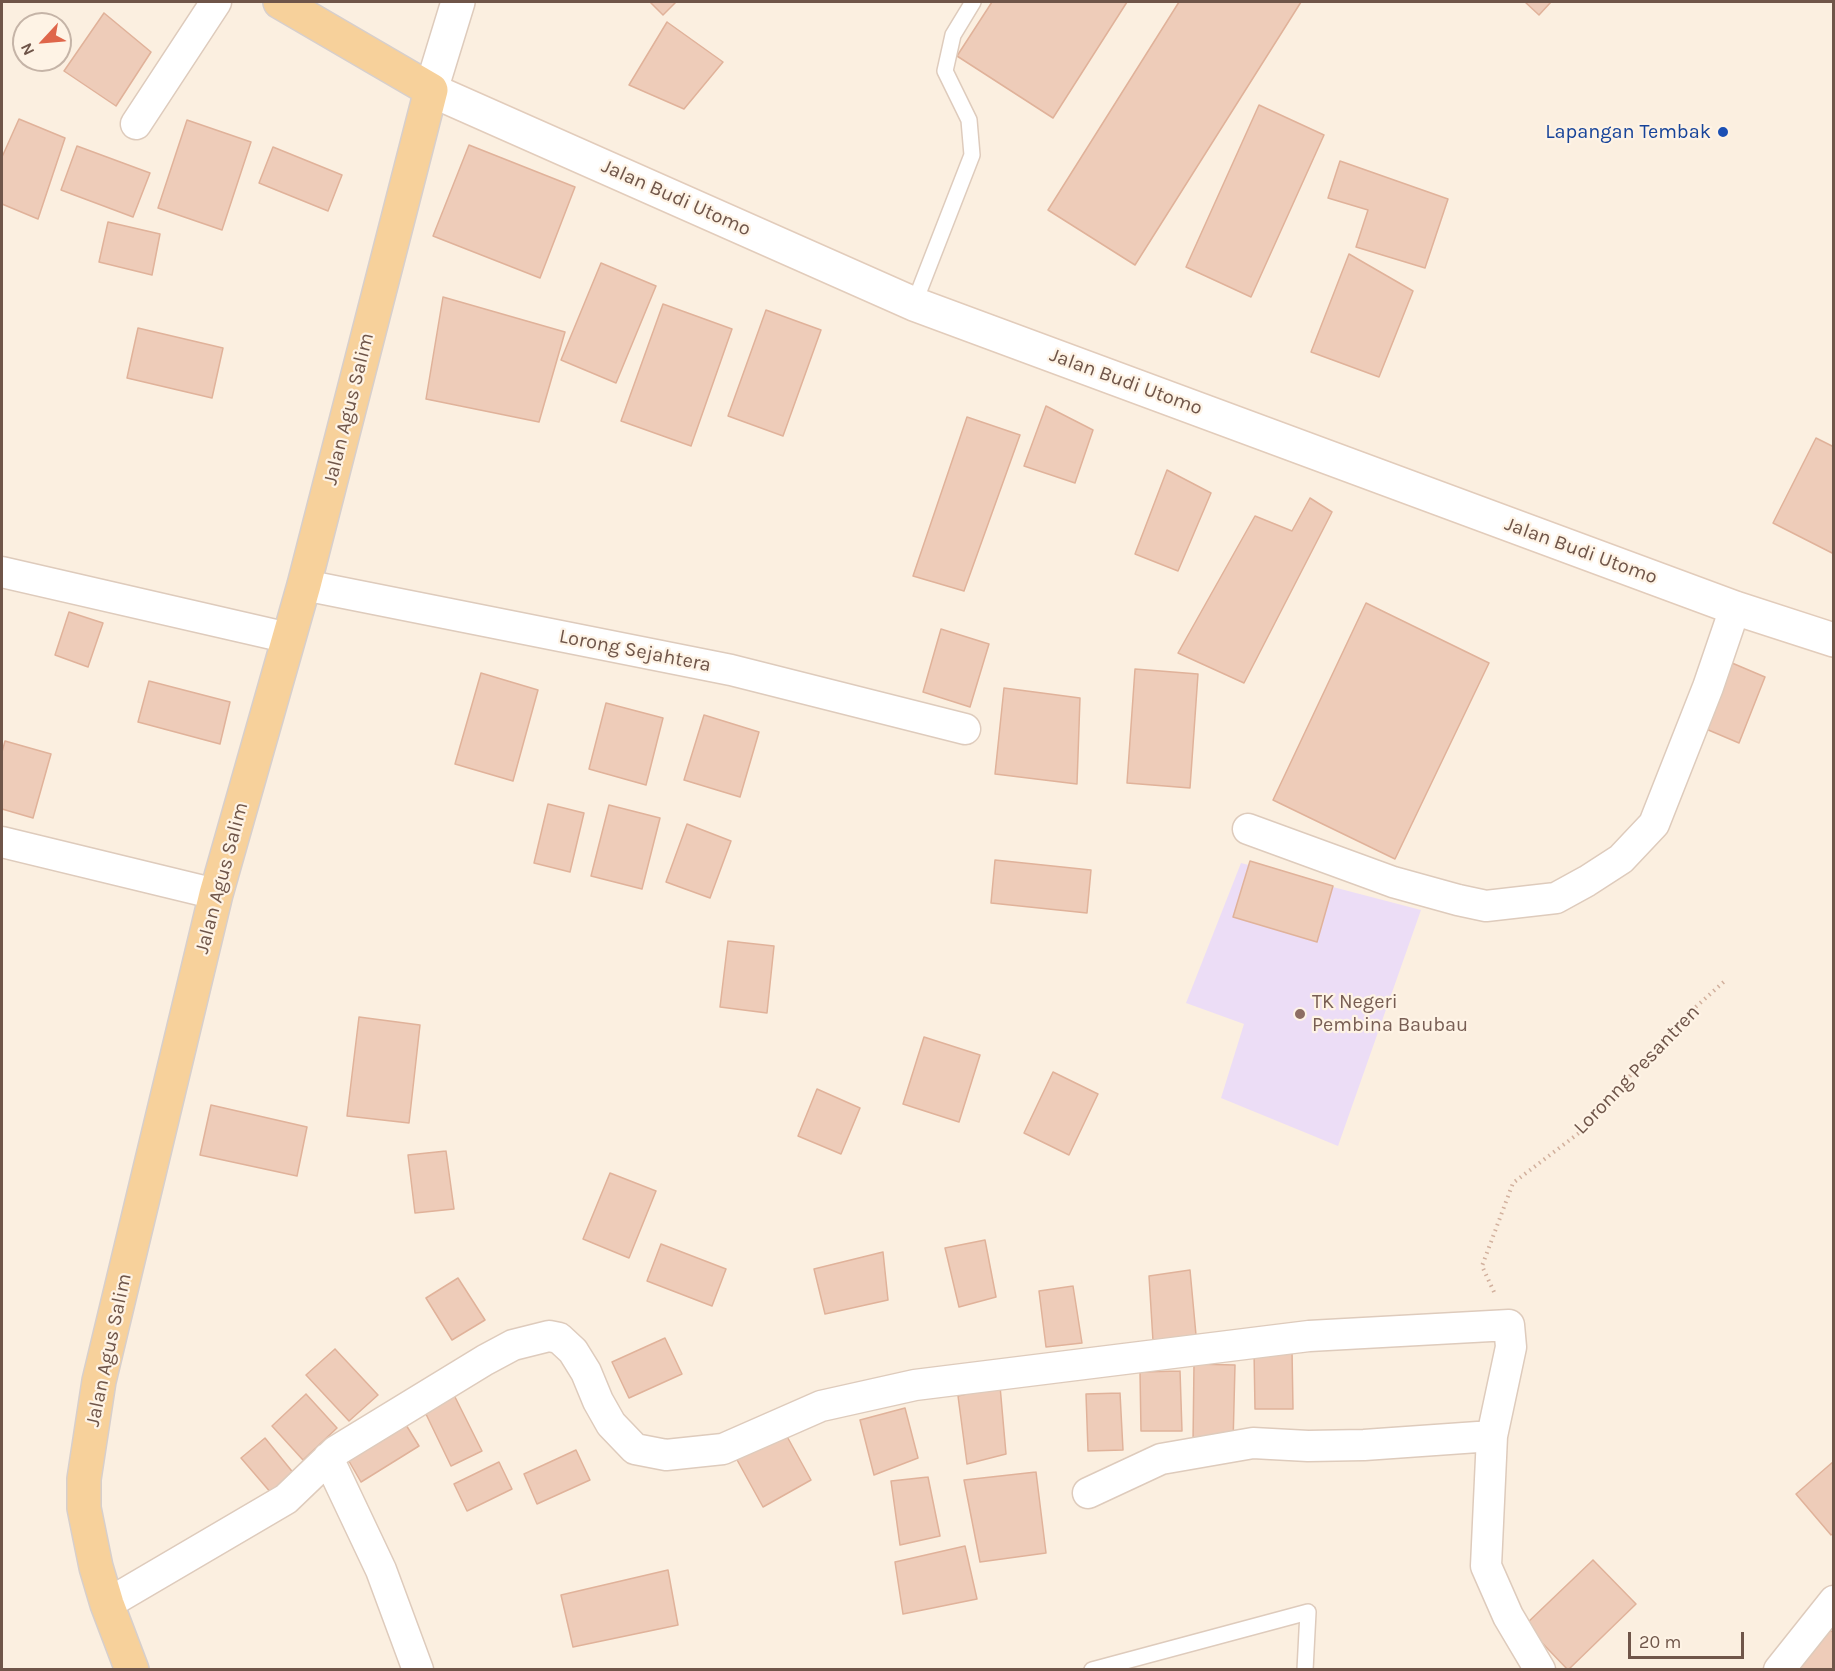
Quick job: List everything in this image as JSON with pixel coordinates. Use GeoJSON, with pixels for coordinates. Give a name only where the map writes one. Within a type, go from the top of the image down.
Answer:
{"type":"FeatureCollection","features":[{"type":"Feature","properties":{"kind":"main road"},"geometry":{"type":"LineString","coordinates":[[280,2],[431,90],[458,2]]}},
{"type":"Feature","properties":{"kind":"main road","name":"Jalan Budi Utomo"},"geometry":{"type":"LineString","coordinates":[[431,90],[914,303],[1735,608],[1833,639]]}},
{"type":"Feature","properties":{"kind":"main road","name":"Jalan Agus Salim"},"geometry":{"type":"LineString","coordinates":[[132,1670],[107,1604],[96,1567],[84,1508],[84,1479],[99,1381],[216,894],[304,585],[431,90]]}},
{"type":"Feature","properties":{"kind":"street"},"geometry":{"type":"LineString","coordinates":[[136,124],[216,2]]}},
{"type":"Feature","properties":{"kind":"street"},"geometry":{"type":"LineString","coordinates":[[2,572],[288,638]]}},
{"type":"Feature","properties":{"kind":"street","name":"Lorong Sejahtera"},"geometry":{"type":"LineString","coordinates":[[304,585],[731,670],[965,729]]}},
{"type":"Feature","properties":{"kind":"street"},"geometry":{"type":"LineString","coordinates":[[1248,829],[1393,882],[1458,900],[1486,906],[1556,898],[1621,859],[1654,824],[1708,687],[1735,608]]}},
{"type":"Feature","properties":{"kind":"street"},"geometry":{"type":"LineString","coordinates":[[2,842],[216,894]]}},
{"type":"Feature","properties":{"kind":"street"},"geometry":{"type":"LineString","coordinates":[[107,1604],[286,1499],[336,1451],[485,1360],[513,1345],[549,1335],[558,1338],[573,1351],[586,1372],[611,1424],[634,1449],[666,1455],[723,1449],[821,1406],[915,1385],[1309,1336],[1509,1325],[1511,1347],[1492,1436],[1486,1566],[1508,1616],[1540,1670]]}},
{"type":"Feature","properties":{"kind":"street"},"geometry":{"type":"LineString","coordinates":[[1088,1493],[1161,1459],[1253,1443],[1308,1446],[1364,1445],[1492,1436]]}},
{"type":"Feature","properties":{"kind":"street"},"geometry":{"type":"LineString","coordinates":[[328,1458],[381,1570],[418,1670]]}},
{"type":"Feature","properties":{"kind":"street"},"geometry":{"type":"LineString","coordinates":[[1779,1670],[1833,1601]]}},
{"type":"Feature","properties":{"kind":"lane"},"geometry":{"type":"LineString","coordinates":[[914,303],[972,154],[969,120],[945,71],[953,35],[973,2]]}},
{"type":"Feature","properties":{"kind":"lane"},"geometry":{"type":"LineString","coordinates":[[1092,1670],[1308,1612],[1305,1670]]}},
{"type":"Feature","properties":{"kind":"path","name":"Loronng Pesantren"},"geometry":{"type":"LineString","coordinates":[[1509,1325],[1482,1266],[1513,1182],[1583,1130],[1669,1031],[1726,980]]}},
{"type":"Feature","properties":{"kind":"shaded area","name":"TK Negeri Pembina Baubau"},"geometry":{"type":"Polygon","coordinates":[[[1241,863],[1421,910],[1338,1146],[1221,1098],[1244,1024],[1186,1003],[1241,863]]]}},
{"type":"Feature","properties":{"kind":"building"},"geometry":{"type":"Polygon","coordinates":[[[650,2],[676,2],[663,15],[650,2]]]}},
{"type":"Feature","properties":{"kind":"building"},"geometry":{"type":"Polygon","coordinates":[[[992,2],[1127,2],[1053,118],[957,56],[992,2]]]}},
{"type":"Feature","properties":{"kind":"building"},"geometry":{"type":"Polygon","coordinates":[[[1179,2],[1301,2],[1135,265],[1048,210],[1179,2]]]}},
{"type":"Feature","properties":{"kind":"building"},"geometry":{"type":"Polygon","coordinates":[[[1525,2],[1551,2],[1539,15],[1525,2]]]}},
{"type":"Feature","properties":{"kind":"building"},"geometry":{"type":"Polygon","coordinates":[[[104,13],[151,52],[116,106],[65,72],[72,72],[72,59],[104,13]]]}},
{"type":"Feature","properties":{"kind":"building"},"geometry":{"type":"Polygon","coordinates":[[[667,22],[723,62],[684,109],[629,85],[667,22]]]}},
{"type":"Feature","properties":{"kind":"building"},"geometry":{"type":"Polygon","coordinates":[[[1259,105],[1324,135],[1251,297],[1186,267],[1259,105]]]}},
{"type":"Feature","properties":{"kind":"building"},"geometry":{"type":"Polygon","coordinates":[[[19,119],[65,138],[38,219],[2,204],[2,157],[19,119]]]}},
{"type":"Feature","properties":{"kind":"building"},"geometry":{"type":"Polygon","coordinates":[[[187,120],[251,142],[222,230],[158,208],[187,120]]]}},
{"type":"Feature","properties":{"kind":"building"},"geometry":{"type":"Polygon","coordinates":[[[469,145],[575,187],[540,278],[433,236],[469,145]]]}},
{"type":"Feature","properties":{"kind":"building"},"geometry":{"type":"Polygon","coordinates":[[[77,146],[150,173],[133,217],[61,190],[77,146]]]}},
{"type":"Feature","properties":{"kind":"building"},"geometry":{"type":"Polygon","coordinates":[[[273,147],[342,175],[328,211],[259,183],[273,147]]]}},
{"type":"Feature","properties":{"kind":"building"},"geometry":{"type":"Polygon","coordinates":[[[1340,161],[1448,199],[1425,268],[1356,247],[1368,210],[1328,198],[1340,161]]]}},
{"type":"Feature","properties":{"kind":"building"},"geometry":{"type":"Polygon","coordinates":[[[108,222],[160,234],[152,275],[99,262],[108,222]]]}},
{"type":"Feature","properties":{"kind":"building"},"geometry":{"type":"Polygon","coordinates":[[[1349,254],[1413,291],[1379,377],[1311,352],[1349,254]]]}},
{"type":"Feature","properties":{"kind":"building"},"geometry":{"type":"Polygon","coordinates":[[[601,263],[656,286],[616,383],[561,360],[601,263]]]}},
{"type":"Feature","properties":{"kind":"building"},"geometry":{"type":"Polygon","coordinates":[[[443,297],[565,332],[539,422],[426,399],[443,297]]]}},
{"type":"Feature","properties":{"kind":"building"},"geometry":{"type":"Polygon","coordinates":[[[663,304],[732,329],[691,446],[621,421],[663,304]]]}},
{"type":"Feature","properties":{"kind":"building"},"geometry":{"type":"Polygon","coordinates":[[[766,310],[821,330],[783,436],[728,416],[766,310]]]}},
{"type":"Feature","properties":{"kind":"building"},"geometry":{"type":"Polygon","coordinates":[[[138,328],[223,348],[212,398],[127,378],[138,328]]]}},
{"type":"Feature","properties":{"kind":"building"},"geometry":{"type":"Polygon","coordinates":[[[1046,406],[1093,430],[1075,483],[1024,466],[1046,406]]]}},
{"type":"Feature","properties":{"kind":"building"},"geometry":{"type":"Polygon","coordinates":[[[967,417],[1020,435],[964,591],[913,576],[967,417]]]}},
{"type":"Feature","properties":{"kind":"building"},"geometry":{"type":"Polygon","coordinates":[[[1816,438],[1834,447],[1834,554],[1773,523],[1816,438]]]}},
{"type":"Feature","properties":{"kind":"building"},"geometry":{"type":"Polygon","coordinates":[[[1167,470],[1211,493],[1178,571],[1135,554],[1167,470]]]}},
{"type":"Feature","properties":{"kind":"building"},"geometry":{"type":"Polygon","coordinates":[[[1310,498],[1332,512],[1244,683],[1178,653],[1255,516],[1292,531],[1310,498]]]}},
{"type":"Feature","properties":{"kind":"building"},"geometry":{"type":"Polygon","coordinates":[[[1366,603],[1489,663],[1395,859],[1273,800],[1366,603]]]}},
{"type":"Feature","properties":{"kind":"building"},"geometry":{"type":"Polygon","coordinates":[[[69,612],[103,623],[88,667],[55,655],[69,612]]]}},
{"type":"Feature","properties":{"kind":"building"},"geometry":{"type":"Polygon","coordinates":[[[941,629],[989,644],[970,707],[923,692],[941,629]]]}},
{"type":"Feature","properties":{"kind":"building"},"geometry":{"type":"Polygon","coordinates":[[[1732,663],[1765,677],[1739,743],[1706,729],[1732,663]]]}},
{"type":"Feature","properties":{"kind":"building"},"geometry":{"type":"Polygon","coordinates":[[[1135,669],[1198,674],[1190,788],[1127,783],[1135,669]]]}},
{"type":"Feature","properties":{"kind":"building"},"geometry":{"type":"Polygon","coordinates":[[[481,673],[538,690],[513,781],[455,764],[481,673]]]}},
{"type":"Feature","properties":{"kind":"building"},"geometry":{"type":"Polygon","coordinates":[[[149,681],[230,702],[220,744],[138,722],[149,681]]]}},
{"type":"Feature","properties":{"kind":"building"},"geometry":{"type":"Polygon","coordinates":[[[1004,688],[1080,698],[1077,784],[995,774],[1004,688]]]}},
{"type":"Feature","properties":{"kind":"building"},"geometry":{"type":"Polygon","coordinates":[[[606,703],[663,718],[646,785],[589,769],[606,703]]]}},
{"type":"Feature","properties":{"kind":"building"},"geometry":{"type":"Polygon","coordinates":[[[704,715],[759,732],[740,797],[684,780],[704,715]]]}},
{"type":"Feature","properties":{"kind":"building"},"geometry":{"type":"Polygon","coordinates":[[[5,741],[51,754],[33,818],[2,809],[2,752],[5,741]]]}},
{"type":"Feature","properties":{"kind":"building"},"geometry":{"type":"Polygon","coordinates":[[[548,804],[584,813],[570,872],[534,863],[548,804]]]}},
{"type":"Feature","properties":{"kind":"building"},"geometry":{"type":"Polygon","coordinates":[[[609,805],[660,818],[642,889],[591,876],[609,805]]]}},
{"type":"Feature","properties":{"kind":"building"},"geometry":{"type":"Polygon","coordinates":[[[687,824],[731,841],[710,898],[666,882],[687,824]]]}},
{"type":"Feature","properties":{"kind":"building"},"geometry":{"type":"Polygon","coordinates":[[[995,860],[1091,870],[1087,913],[991,903],[995,860]]]}},
{"type":"Feature","properties":{"kind":"building"},"geometry":{"type":"Polygon","coordinates":[[[1250,861],[1333,886],[1317,942],[1233,917],[1250,861]]]}},
{"type":"Feature","properties":{"kind":"building"},"geometry":{"type":"Polygon","coordinates":[[[728,941],[774,946],[767,1013],[720,1007],[728,941]]]}},
{"type":"Feature","properties":{"kind":"building"},"geometry":{"type":"Polygon","coordinates":[[[359,1017],[420,1025],[409,1123],[347,1116],[359,1017]]]}},
{"type":"Feature","properties":{"kind":"building"},"geometry":{"type":"Polygon","coordinates":[[[924,1037],[980,1055],[959,1122],[903,1104],[924,1037]]]}},
{"type":"Feature","properties":{"kind":"building"},"geometry":{"type":"Polygon","coordinates":[[[1053,1072],[1098,1094],[1069,1155],[1024,1133],[1053,1072]]]}},
{"type":"Feature","properties":{"kind":"building"},"geometry":{"type":"Polygon","coordinates":[[[817,1089],[860,1108],[841,1154],[798,1136],[817,1089]]]}},
{"type":"Feature","properties":{"kind":"building"},"geometry":{"type":"Polygon","coordinates":[[[211,1105],[307,1127],[297,1176],[200,1155],[211,1105]]]}},
{"type":"Feature","properties":{"kind":"building"},"geometry":{"type":"Polygon","coordinates":[[[446,1151],[454,1209],[415,1213],[408,1155],[446,1151]]]}},
{"type":"Feature","properties":{"kind":"building"},"geometry":{"type":"Polygon","coordinates":[[[610,1173],[656,1191],[629,1258],[583,1239],[610,1173]]]}},
{"type":"Feature","properties":{"kind":"building"},"geometry":{"type":"Polygon","coordinates":[[[985,1240],[996,1297],[959,1307],[945,1248],[985,1240]]]}},
{"type":"Feature","properties":{"kind":"building"},"geometry":{"type":"Polygon","coordinates":[[[661,1244],[726,1269],[712,1306],[647,1281],[661,1244]]]}},
{"type":"Feature","properties":{"kind":"building"},"geometry":{"type":"Polygon","coordinates":[[[883,1252],[888,1300],[825,1314],[814,1269],[883,1252]]]}},
{"type":"Feature","properties":{"kind":"building"},"geometry":{"type":"Polygon","coordinates":[[[1190,1270],[1196,1335],[1153,1341],[1149,1276],[1190,1270]]]}},
{"type":"Feature","properties":{"kind":"building"},"geometry":{"type":"Polygon","coordinates":[[[458,1278],[485,1320],[452,1340],[426,1298],[458,1278]]]}},
{"type":"Feature","properties":{"kind":"building"},"geometry":{"type":"Polygon","coordinates":[[[1073,1286],[1082,1343],[1046,1347],[1039,1291],[1073,1286]]]}},
{"type":"Feature","properties":{"kind":"building"},"geometry":{"type":"Polygon","coordinates":[[[665,1338],[682,1374],[629,1398],[612,1362],[665,1338]]]}},
{"type":"Feature","properties":{"kind":"building"},"geometry":{"type":"Polygon","coordinates":[[[335,1349],[378,1395],[349,1421],[306,1375],[335,1349]]]}},
{"type":"Feature","properties":{"kind":"building"},"geometry":{"type":"Polygon","coordinates":[[[1292,1350],[1293,1409],[1255,1409],[1254,1351],[1292,1350]]]}},
{"type":"Feature","properties":{"kind":"building"},"geometry":{"type":"Polygon","coordinates":[[[1194,1364],[1235,1365],[1233,1444],[1193,1443],[1194,1364]]]}},
{"type":"Feature","properties":{"kind":"building"},"geometry":{"type":"Polygon","coordinates":[[[1180,1371],[1182,1431],[1141,1431],[1140,1372],[1180,1371]]]}},
{"type":"Feature","properties":{"kind":"building"},"geometry":{"type":"Polygon","coordinates":[[[1000,1386],[1006,1454],[967,1464],[958,1396],[1000,1386]]]}},
{"type":"Feature","properties":{"kind":"building"},"geometry":{"type":"Polygon","coordinates":[[[1120,1393],[1123,1450],[1088,1451],[1086,1394],[1120,1393]]]}},
{"type":"Feature","properties":{"kind":"building"},"geometry":{"type":"Polygon","coordinates":[[[306,1394],[337,1428],[303,1460],[272,1426],[306,1394]]]}},
{"type":"Feature","properties":{"kind":"building"},"geometry":{"type":"Polygon","coordinates":[[[454,1395],[482,1451],[451,1466],[424,1410],[454,1395]]]}},
{"type":"Feature","properties":{"kind":"building"},"geometry":{"type":"Polygon","coordinates":[[[905,1408],[918,1458],[874,1475],[860,1420],[905,1408]]]}},
{"type":"Feature","properties":{"kind":"building"},"geometry":{"type":"Polygon","coordinates":[[[403,1420],[419,1446],[361,1482],[346,1456],[403,1420]]]}},
{"type":"Feature","properties":{"kind":"building"},"geometry":{"type":"Polygon","coordinates":[[[784,1431],[811,1480],[763,1507],[736,1458],[784,1431]]]}},
{"type":"Feature","properties":{"kind":"building"},"geometry":{"type":"Polygon","coordinates":[[[265,1438],[295,1475],[272,1494],[241,1458],[265,1438]]]}},
{"type":"Feature","properties":{"kind":"building"},"geometry":{"type":"Polygon","coordinates":[[[576,1450],[590,1480],[537,1504],[524,1474],[576,1450]]]}},
{"type":"Feature","properties":{"kind":"building"},"geometry":{"type":"Polygon","coordinates":[[[1834,1461],[1834,1533],[1831,1535],[1796,1494],[1834,1461]]]}},
{"type":"Feature","properties":{"kind":"building"},"geometry":{"type":"Polygon","coordinates":[[[499,1462],[512,1489],[467,1511],[454,1484],[499,1462]]]}},
{"type":"Feature","properties":{"kind":"building"},"geometry":{"type":"Polygon","coordinates":[[[1036,1472],[1046,1553],[980,1562],[964,1480],[1036,1472]]]}},
{"type":"Feature","properties":{"kind":"building"},"geometry":{"type":"Polygon","coordinates":[[[928,1477],[940,1536],[900,1545],[891,1481],[928,1477]]]}},
{"type":"Feature","properties":{"kind":"building"},"geometry":{"type":"Polygon","coordinates":[[[965,1546],[977,1599],[903,1614],[895,1562],[965,1546]]]}},
{"type":"Feature","properties":{"kind":"building"},"geometry":{"type":"Polygon","coordinates":[[[1593,1560],[1636,1604],[1568,1670],[1525,1625],[1593,1560]]]}},
{"type":"Feature","properties":{"kind":"building"},"geometry":{"type":"Polygon","coordinates":[[[668,1570],[678,1625],[573,1647],[561,1595],[668,1570]]]}},
{"type":"Feature","properties":{"kind":"building"},"geometry":{"type":"Polygon","coordinates":[[[1828,1629],[1834,1633],[1834,1670],[1794,1670],[1828,1629]]]}},
{"type":"Feature","properties":{"kind":"place","name":"Lapangan Tembak"},"geometry":{"type":"Point","coordinates":[1723,132]}},
{"type":"Feature","properties":{"kind":"place","name":"TK Negeri Pembina Baubau"},"geometry":{"type":"Point","coordinates":[1300,1014]}}]}
